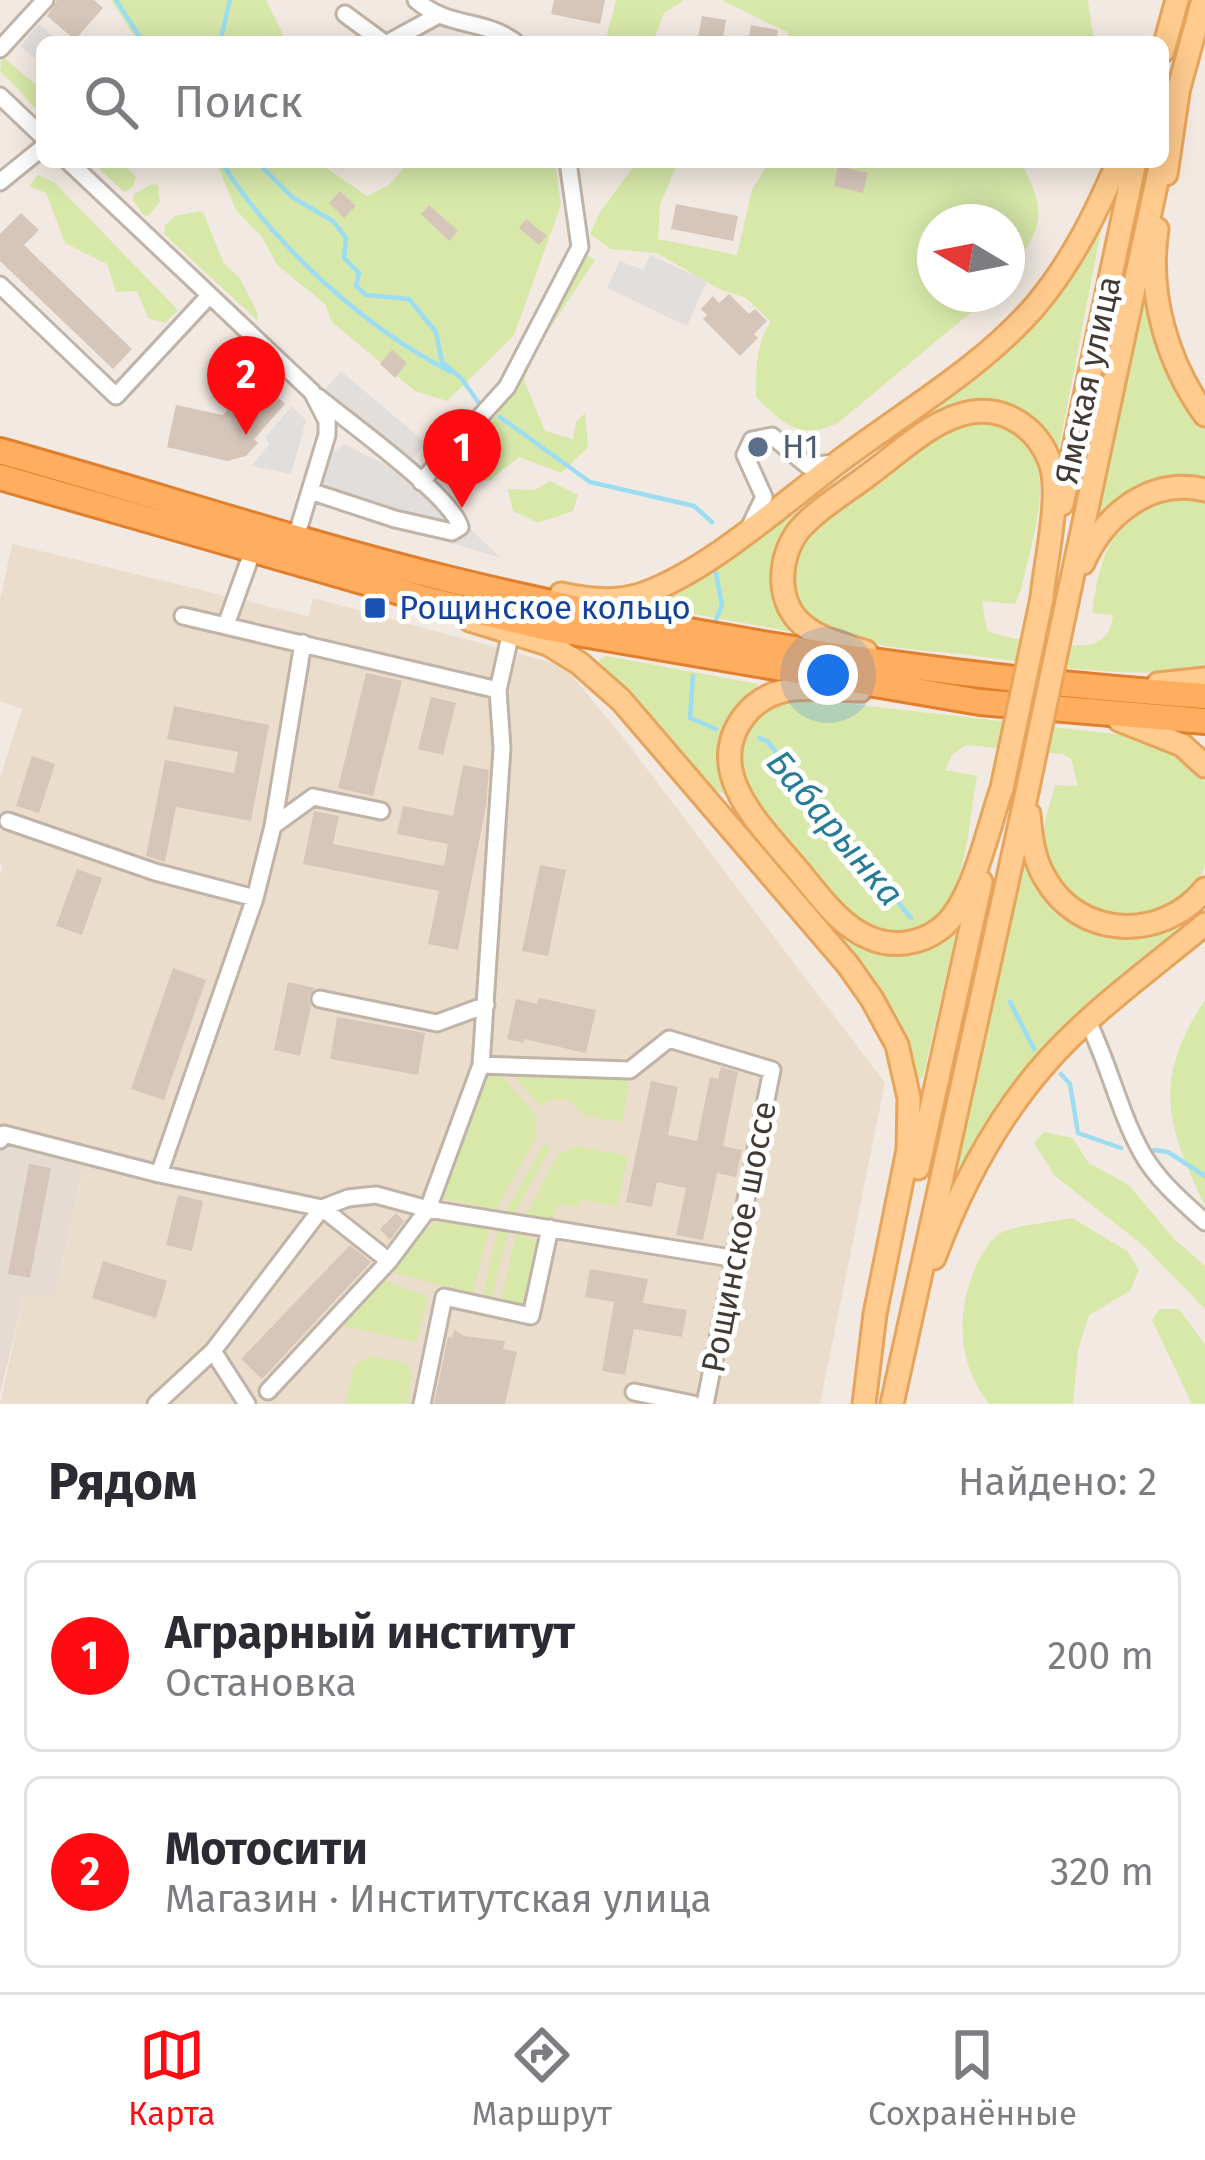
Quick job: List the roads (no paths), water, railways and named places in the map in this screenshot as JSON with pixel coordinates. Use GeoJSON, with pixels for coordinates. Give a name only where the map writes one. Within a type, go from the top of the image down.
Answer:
{"type":"FeatureCollection","features":[{"type":"Feature","properties":{"kind":"highway"},"geometry":{"type":"LineString","coordinates":[[0,452],[296,537],[548,628],[895,690],[1103,701],[1205,695]]}},
{"type":"Feature","properties":{"kind":"highway"},"geometry":{"type":"LineString","coordinates":[[0,477],[253,550],[433,588],[901,664],[1205,721]]}},
{"type":"Feature","properties":{"kind":"main road"},"geometry":{"type":"LineString","coordinates":[[1167,36],[1177,0]]}},
{"type":"Feature","properties":{"kind":"main road"},"geometry":{"type":"LineString","coordinates":[[1169,130],[1203,0]]}},
{"type":"Feature","properties":{"kind":"main road"},"geometry":{"type":"LineString","coordinates":[[1169,156],[1180,86]]}},
{"type":"Feature","properties":{"kind":"main road"},"geometry":{"type":"LineString","coordinates":[[433,588],[479,577],[569,596],[621,599],[662,586],[747,531],[977,360],[1034,308],[1084,234],[1115,168]]}},
{"type":"Feature","properties":{"kind":"main road","name":"Ямская улица"},"geometry":{"type":"LineString","coordinates":[[1042,598],[1135,168]]}},
{"type":"Feature","properties":{"kind":"main road"},"geometry":{"type":"LineString","coordinates":[[894,1404],[1160,168]]}},
{"type":"Feature","properties":{"kind":"main road"},"geometry":{"type":"LineString","coordinates":[[1167,168],[1156,239],[1160,314],[1172,355],[1205,416]]}},
{"type":"Feature","properties":{"kind":"main road"},"geometry":{"type":"LineString","coordinates":[[865,1404],[1042,598],[1053,484],[1049,459],[1036,437],[1008,416],[972,412],[950,418],[808,521],[796,533],[784,559],[783,587],[800,623],[823,637],[901,664]]}},
{"type":"Feature","properties":{"kind":"main road"},"geometry":{"type":"LineString","coordinates":[[1067,602],[1086,555],[1119,512],[1165,488],[1205,490]]}},
{"type":"Feature","properties":{"kind":"main road"},"geometry":{"type":"LineString","coordinates":[[433,588],[475,622],[565,653],[621,700],[848,965],[897,1045],[909,1098],[908,1150],[875,1314],[865,1404]]}},
{"type":"Feature","properties":{"kind":"main road"},"geometry":{"type":"LineString","coordinates":[[1103,701],[1205,679]]}},
{"type":"Feature","properties":{"kind":"main road"},"geometry":{"type":"LineString","coordinates":[[895,690],[797,689],[774,694],[746,714],[730,746],[731,773],[742,800],[846,922],[869,938],[898,944],[921,940],[945,926],[963,901],[1002,788]]}},
{"type":"Feature","properties":{"kind":"main road"},"geometry":{"type":"LineString","coordinates":[[1103,701],[1172,740],[1205,766]]}},
{"type":"Feature","properties":{"kind":"main road"},"geometry":{"type":"LineString","coordinates":[[1027,792],[1039,866],[1052,890],[1082,915],[1106,926],[1149,925],[1182,911],[1205,889]]}},
{"type":"Feature","properties":{"kind":"main road"},"geometry":{"type":"LineString","coordinates":[[894,1404],[931,1268],[961,1196],[1013,1103],[1046,1062],[1088,1022],[1205,924]]}},
{"type":"Feature","properties":{"kind":"street"},"geometry":{"type":"LineString","coordinates":[[0,49],[45,0]]}},
{"type":"Feature","properties":{"kind":"street"},"geometry":{"type":"LineString","coordinates":[[416,0],[435,17],[507,36]]}},
{"type":"Feature","properties":{"kind":"street"},"geometry":{"type":"LineString","coordinates":[[345,14],[377,36]]}},
{"type":"Feature","properties":{"kind":"street"},"geometry":{"type":"LineString","coordinates":[[398,36],[435,17]]}},
{"type":"Feature","properties":{"kind":"street"},"geometry":{"type":"LineString","coordinates":[[0,96],[36,130]]}},
{"type":"Feature","properties":{"kind":"street"},"geometry":{"type":"LineString","coordinates":[[0,182],[36,153]]}},
{"type":"Feature","properties":{"kind":"street"},"geometry":{"type":"LineString","coordinates":[[75,168],[312,392],[457,515],[460,526],[452,532],[395,519],[310,491]]}},
{"type":"Feature","properties":{"kind":"street"},"geometry":{"type":"LineString","coordinates":[[421,482],[507,387],[580,247],[569,168]]}},
{"type":"Feature","properties":{"kind":"street"},"geometry":{"type":"LineString","coordinates":[[0,285],[116,396],[208,297]]}},
{"type":"Feature","properties":{"kind":"street"},"geometry":{"type":"LineString","coordinates":[[296,537],[327,435],[327,421],[312,392]]}},
{"type":"Feature","properties":{"kind":"street"},"geometry":{"type":"LineString","coordinates":[[747,531],[764,496],[745,454],[752,440],[772,436],[808,466],[837,463]]}},
{"type":"Feature","properties":{"kind":"street"},"geometry":{"type":"LineString","coordinates":[[226,625],[253,550]]}},
{"type":"Feature","properties":{"kind":"street"},"geometry":{"type":"LineString","coordinates":[[183,616],[498,690]]}},
{"type":"Feature","properties":{"kind":"street"},"geometry":{"type":"LineString","coordinates":[[268,1391],[388,1261],[428,1209],[482,1065],[502,748],[498,690],[511,632]]}},
{"type":"Feature","properties":{"kind":"street"},"geometry":{"type":"LineString","coordinates":[[159,1174],[255,898],[273,826],[303,643]]}},
{"type":"Feature","properties":{"kind":"street"},"geometry":{"type":"LineString","coordinates":[[273,826],[313,797],[381,811]]}},
{"type":"Feature","properties":{"kind":"street"},"geometry":{"type":"LineString","coordinates":[[8,821],[155,872],[255,898]]}},
{"type":"Feature","properties":{"kind":"street"},"geometry":{"type":"LineString","coordinates":[[320,1000],[437,1023],[485,1005]]}},
{"type":"Feature","properties":{"kind":"street"},"geometry":{"type":"LineString","coordinates":[[1088,1022],[1142,1154],[1164,1184],[1205,1222]]}},
{"type":"Feature","properties":{"kind":"street","name":"Рощинское шоссе"},"geometry":{"type":"LineString","coordinates":[[482,1065],[630,1070],[669,1039],[772,1070],[705,1404]]}},
{"type":"Feature","properties":{"kind":"street"},"geometry":{"type":"LineString","coordinates":[[2,1137],[322,1208],[388,1261]]}},
{"type":"Feature","properties":{"kind":"street"},"geometry":{"type":"LineString","coordinates":[[156,1404],[213,1351],[322,1208],[348,1198],[376,1195],[428,1209],[737,1259]]}},
{"type":"Feature","properties":{"kind":"street"},"geometry":{"type":"LineString","coordinates":[[422,1404],[444,1297],[531,1316],[550,1228]]}},
{"type":"Feature","properties":{"kind":"street"},"geometry":{"type":"LineString","coordinates":[[213,1351],[247,1404]]}},
{"type":"Feature","properties":{"kind":"street"},"geometry":{"type":"LineString","coordinates":[[634,1392],[693,1404]]}},
{"type":"Feature","properties":{"kind":"waterway"},"geometry":{"type":"LineString","coordinates":[[116,0],[139,36]]}},
{"type":"Feature","properties":{"kind":"waterway","name":"Бабарынка"},"geometry":{"type":"LineString","coordinates":[[221,36],[230,0]]}},
{"type":"Feature","properties":{"kind":"waterway"},"geometry":{"type":"LineString","coordinates":[[225,168],[267,224],[323,281],[385,332],[451,372]]}},
{"type":"Feature","properties":{"kind":"waterway","name":"Бабарынка"},"geometry":{"type":"LineString","coordinates":[[263,168],[292,197],[333,221],[346,238],[344,258],[359,273],[356,286],[366,295],[409,299],[436,332],[442,362],[479,403]]}},
{"type":"Feature","properties":{"kind":"waterway","name":"Бабарынка"},"geometry":{"type":"LineString","coordinates":[[500,417],[590,482],[694,506],[712,522]]}},
{"type":"Feature","properties":{"kind":"waterway","name":"Бабарынка"},"geometry":{"type":"LineString","coordinates":[[716,573],[722,605],[716,620]]}},
{"type":"Feature","properties":{"kind":"waterway","name":"Бабарынка"},"geometry":{"type":"LineString","coordinates":[[693,676],[690,718],[716,729]]}},
{"type":"Feature","properties":{"kind":"waterway","name":"Бабарынка"},"geometry":{"type":"LineString","coordinates":[[760,738],[911,918]]}},
{"type":"Feature","properties":{"kind":"waterway","name":"Бабарынка"},"geometry":{"type":"LineString","coordinates":[[1010,1002],[1034,1049]]}},
{"type":"Feature","properties":{"kind":"waterway","name":"Бабарынка"},"geometry":{"type":"LineString","coordinates":[[1061,1074],[1070,1084],[1078,1133],[1121,1148]]}},
{"type":"Feature","properties":{"kind":"waterway","name":"Бабарынка"},"geometry":{"type":"LineString","coordinates":[[1154,1150],[1168,1152],[1205,1176]]}},
{"type":"Feature","properties":{"kind":"place","name":"Мотосити"},"geometry":{"type":"Point","coordinates":[246,435]}},
{"type":"Feature","properties":{"kind":"place","name":"Н1"},"geometry":{"type":"Point","coordinates":[758,447]}},
{"type":"Feature","properties":{"kind":"place","name":"Аграрный институт"},"geometry":{"type":"Point","coordinates":[462,508]}},
{"type":"Feature","properties":{"kind":"place","name":"Рощинское кольцо"},"geometry":{"type":"Point","coordinates":[375,608]}}]}
